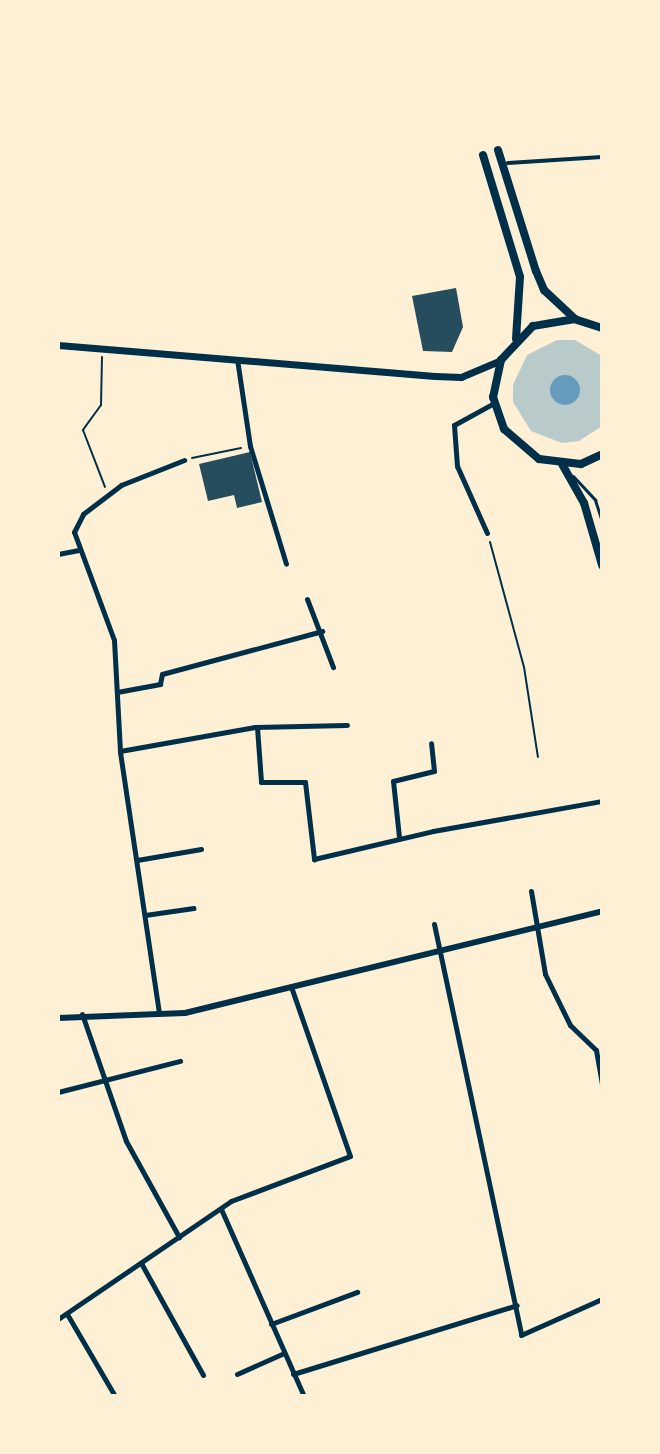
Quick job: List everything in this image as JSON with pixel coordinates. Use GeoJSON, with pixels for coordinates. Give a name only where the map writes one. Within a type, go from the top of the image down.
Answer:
{"type":"FeatureCollection","features":[{"type":"Feature","properties":{"kind":"main road"},"geometry":{"type":"LineString","coordinates":[[498,150],[540,281],[575,319]]}},
{"type":"Feature","properties":{"kind":"main road"},"geometry":{"type":"LineString","coordinates":[[483,155],[520,277],[516,339]]}},
{"type":"Feature","properties":{"kind":"main road"},"geometry":{"type":"LineString","coordinates":[[602,328],[575,319],[533,326],[516,339],[501,360],[494,403],[504,429],[520,447],[562,464],[581,464],[602,454]]}},
{"type":"Feature","properties":{"kind":"main road"},"geometry":{"type":"LineString","coordinates":[[58,345],[461,377],[501,360]]}},
{"type":"Feature","properties":{"kind":"main road"},"geometry":{"type":"LineString","coordinates":[[562,464],[584,503],[602,565]]}},
{"type":"Feature","properties":{"kind":"street"},"geometry":{"type":"LineString","coordinates":[[508,163],[602,157]]}},
{"type":"Feature","properties":{"kind":"street"},"geometry":{"type":"LineString","coordinates":[[237,359],[250,446],[286,564]]}},
{"type":"Feature","properties":{"kind":"street"},"geometry":{"type":"LineString","coordinates":[[487,533],[457,466],[454,425],[494,403]]}},
{"type":"Feature","properties":{"kind":"street"},"geometry":{"type":"LineString","coordinates":[[159,1013],[120,751],[114,640],[74,532],[83,514],[106,496],[184,460]]}},
{"type":"Feature","properties":{"kind":"street"},"geometry":{"type":"LineString","coordinates":[[58,554],[79,550]]}},
{"type":"Feature","properties":{"kind":"street"},"geometry":{"type":"LineString","coordinates":[[307,599],[322,631],[333,667]]}},
{"type":"Feature","properties":{"kind":"street"},"geometry":{"type":"LineString","coordinates":[[117,692],[160,684],[162,674],[322,631]]}},
{"type":"Feature","properties":{"kind":"street"},"geometry":{"type":"LineString","coordinates":[[120,751],[257,727],[347,725]]}},
{"type":"Feature","properties":{"kind":"street"},"geometry":{"type":"LineString","coordinates":[[257,727],[261,782],[304,781],[314,859],[399,837],[602,801]]}},
{"type":"Feature","properties":{"kind":"street"},"geometry":{"type":"LineString","coordinates":[[399,837],[393,781],[434,771],[431,743]]}},
{"type":"Feature","properties":{"kind":"street"},"geometry":{"type":"LineString","coordinates":[[137,860],[201,849]]}},
{"type":"Feature","properties":{"kind":"street"},"geometry":{"type":"LineString","coordinates":[[531,891],[540,925],[545,974],[555,1002],[596,1050],[602,1085]]}},
{"type":"Feature","properties":{"kind":"street"},"geometry":{"type":"LineString","coordinates":[[145,915],[194,908]]}},
{"type":"Feature","properties":{"kind":"street"},"geometry":{"type":"LineString","coordinates":[[58,1018],[82,1014],[185,1013],[441,954],[540,925],[602,911]]}},
{"type":"Feature","properties":{"kind":"street"},"geometry":{"type":"LineString","coordinates":[[434,924],[476,1140],[518,1305],[521,1335],[602,1299]]}},
{"type":"Feature","properties":{"kind":"street"},"geometry":{"type":"LineString","coordinates":[[58,1319],[231,1201],[350,1156],[292,989]]}},
{"type":"Feature","properties":{"kind":"street"},"geometry":{"type":"LineString","coordinates":[[82,1014],[126,1141],[179,1237]]}},
{"type":"Feature","properties":{"kind":"street"},"geometry":{"type":"LineString","coordinates":[[58,1092],[180,1061]]}},
{"type":"Feature","properties":{"kind":"street"},"geometry":{"type":"LineString","coordinates":[[221,1209],[304,1396]]}},
{"type":"Feature","properties":{"kind":"street"},"geometry":{"type":"LineString","coordinates":[[141,1263],[203,1375]]}},
{"type":"Feature","properties":{"kind":"street"},"geometry":{"type":"LineString","coordinates":[[271,1324],[357,1292]]}},
{"type":"Feature","properties":{"kind":"street"},"geometry":{"type":"LineString","coordinates":[[293,1374],[518,1305]]}},
{"type":"Feature","properties":{"kind":"street"},"geometry":{"type":"LineString","coordinates":[[67,1314],[115,1396]]}},
{"type":"Feature","properties":{"kind":"street"},"geometry":{"type":"LineString","coordinates":[[237,1374],[284,1353]]}},
{"type":"Feature","properties":{"kind":"lane"},"geometry":{"type":"LineString","coordinates":[[562,464],[595,500],[602,522]]}},
{"type":"Feature","properties":{"kind":"lane"},"geometry":{"type":"LineString","coordinates":[[602,495],[602,501]]}},
{"type":"Feature","properties":{"kind":"path"},"geometry":{"type":"LineString","coordinates":[[102,349],[101,405],[83,430],[106,496]]}},
{"type":"Feature","properties":{"kind":"path"},"geometry":{"type":"LineString","coordinates":[[184,460],[250,446]]}},
{"type":"Feature","properties":{"kind":"path"},"geometry":{"type":"LineString","coordinates":[[487,533],[524,667],[538,757]]}},
{"type":"Feature","properties":{"kind":"shaded area"},"geometry":{"type":"Polygon","coordinates":[[[557,340],[575,340],[602,356],[602,426],[579,441],[562,443],[531,431],[513,402],[513,385],[527,355],[557,340]]]}},
{"type":"Feature","properties":{"kind":"water"},"geometry":{"type":"Polygon","coordinates":[[[565,375],[576,379],[580,390],[576,401],[565,405],[554,401],[550,390],[554,379],[565,375]]]}},
{"type":"Feature","properties":{"kind":"building"},"geometry":{"type":"Polygon","coordinates":[[[456,288],[463,327],[452,352],[423,351],[412,296],[456,288]]]}},
{"type":"Feature","properties":{"kind":"building"},"geometry":{"type":"Polygon","coordinates":[[[250,452],[262,502],[237,508],[234,495],[208,501],[199,464],[250,452]]]}}]}
